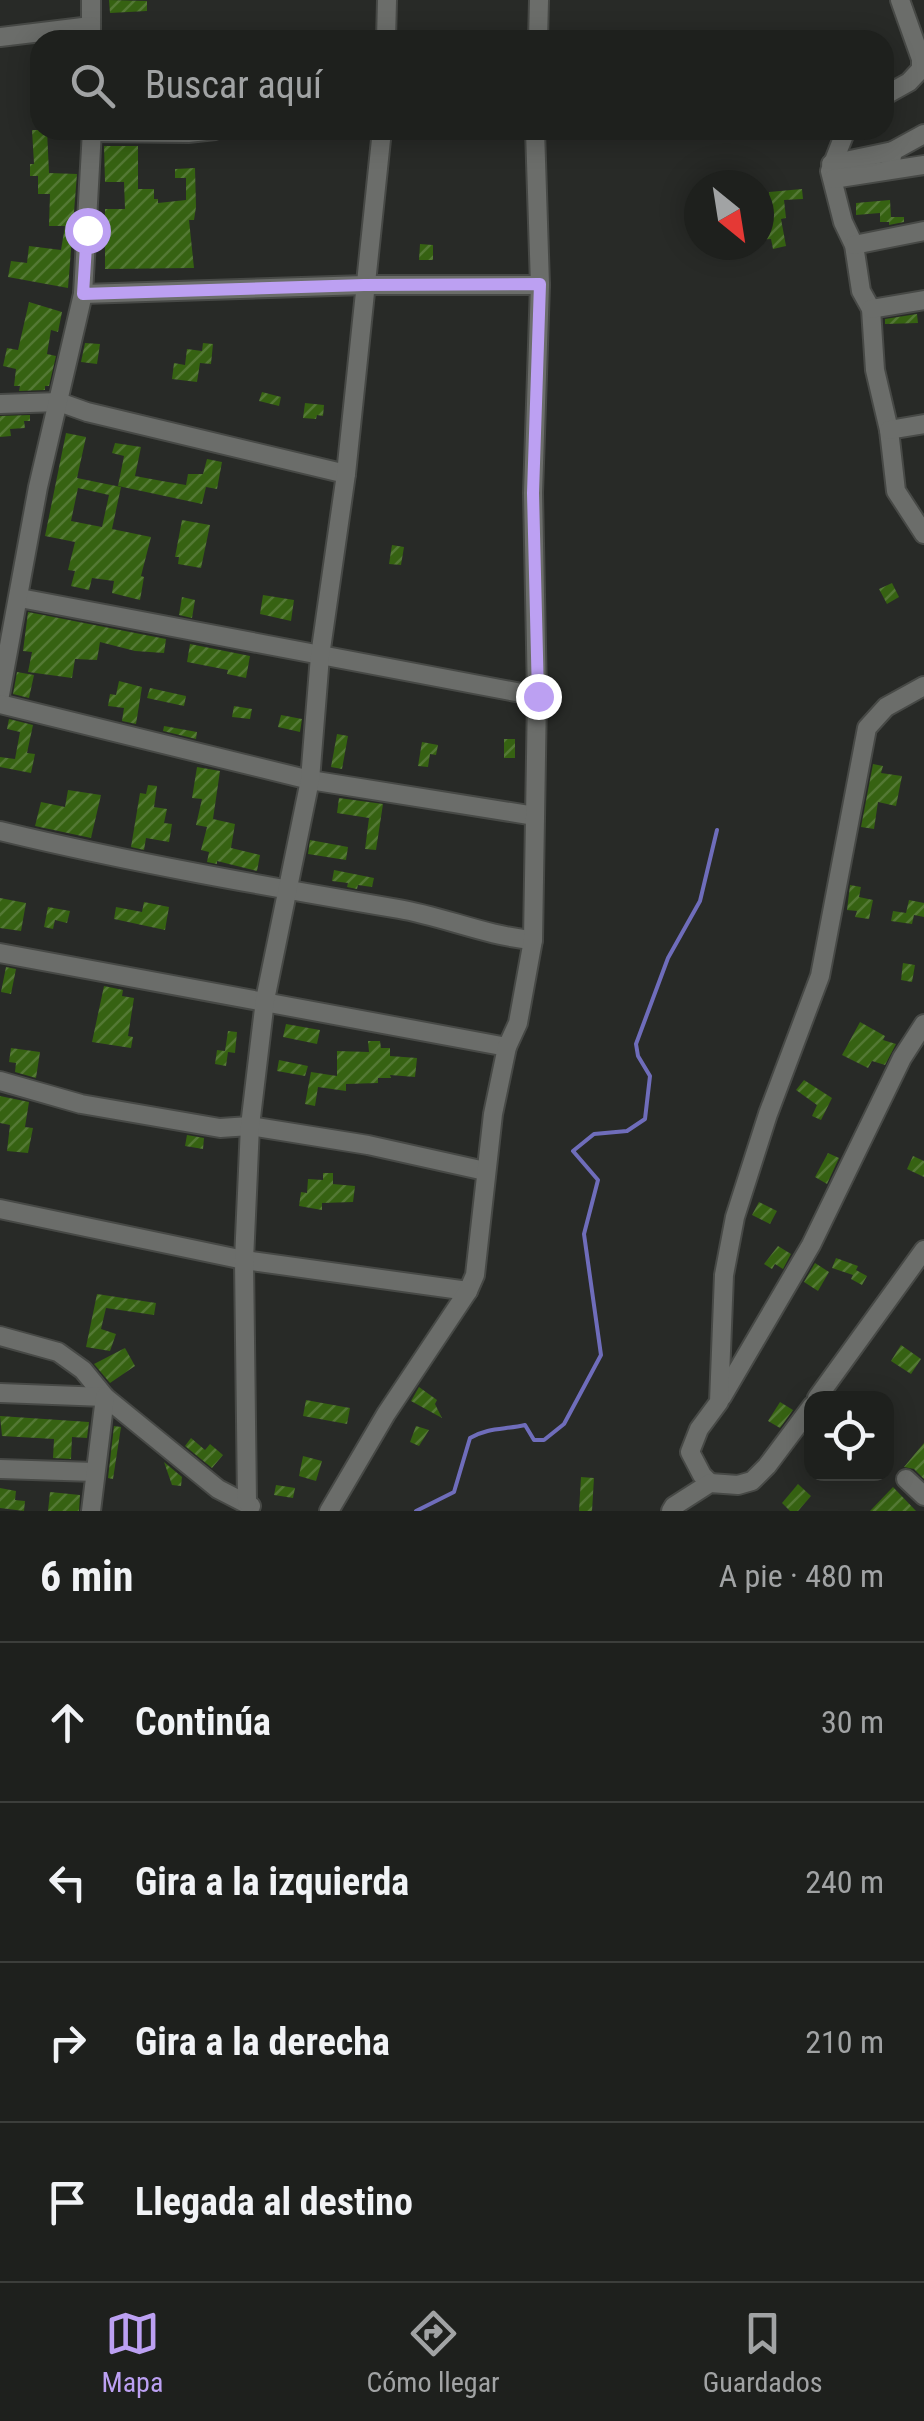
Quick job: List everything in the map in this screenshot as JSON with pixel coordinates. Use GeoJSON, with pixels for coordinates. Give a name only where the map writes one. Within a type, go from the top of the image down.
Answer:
{"type":"FeatureCollection","features":[{"type":"Feature","properties":{"kind":"street"},"geometry":{"type":"LineString","coordinates":[[91,0],[91,30]]}},
{"type":"Feature","properties":{"kind":"street"},"geometry":{"type":"LineString","coordinates":[[386,30],[387,0]]}},
{"type":"Feature","properties":{"kind":"street"},"geometry":{"type":"LineString","coordinates":[[538,0],[538,30]]}},
{"type":"Feature","properties":{"kind":"street"},"geometry":{"type":"LineString","coordinates":[[894,90],[909,82],[921,68],[900,0]]}},
{"type":"Feature","properties":{"kind":"street"},"geometry":{"type":"LineString","coordinates":[[0,37],[30,36]]}},
{"type":"Feature","properties":{"kind":"street"},"geometry":{"type":"LineString","coordinates":[[832,172],[893,151],[924,134]]}},
{"type":"Feature","properties":{"kind":"street"},"geometry":{"type":"LineString","coordinates":[[0,694],[38,487],[83,294],[92,140]]}},
{"type":"Feature","properties":{"kind":"street"},"geometry":{"type":"LineString","coordinates":[[0,1336],[58,1352],[82,1370],[105,1397],[218,1489],[251,1506],[244,1260],[250,1126],[265,1000],[310,780],[320,656],[346,474],[381,140]]}},
{"type":"Feature","properties":{"kind":"street"},"geometry":{"type":"LineString","coordinates":[[329,1511],[475,1274],[485,1171],[507,1048],[518,1023],[533,940],[538,696],[533,493],[540,284],[536,140]]}},
{"type":"Feature","properties":{"kind":"street"},"geometry":{"type":"LineString","coordinates":[[843,140],[832,172],[843,222],[854,245],[862,291],[871,309],[875,370],[889,430],[896,491],[924,534]]}},
{"type":"Feature","properties":{"kind":"street"},"geometry":{"type":"LineString","coordinates":[[888,172],[893,151]]}},
{"type":"Feature","properties":{"kind":"street"},"geometry":{"type":"LineString","coordinates":[[832,172],[888,172],[924,166]]}},
{"type":"Feature","properties":{"kind":"street"},"geometry":{"type":"LineString","coordinates":[[854,245],[924,231]]}},
{"type":"Feature","properties":{"kind":"street"},"geometry":{"type":"LineString","coordinates":[[83,294],[540,284]]}},
{"type":"Feature","properties":{"kind":"street"},"geometry":{"type":"LineString","coordinates":[[871,309],[924,300]]}},
{"type":"Feature","properties":{"kind":"street"},"geometry":{"type":"LineString","coordinates":[[0,404],[59,402],[346,474]]}},
{"type":"Feature","properties":{"kind":"street"},"geometry":{"type":"LineString","coordinates":[[889,430],[924,424]]}},
{"type":"Feature","properties":{"kind":"street"},"geometry":{"type":"LineString","coordinates":[[20,598],[538,696]]}},
{"type":"Feature","properties":{"kind":"street"},"geometry":{"type":"LineString","coordinates":[[720,1402],[724,1274],[735,1217],[762,1130],[820,976],[866,728],[886,707],[924,686]]}},
{"type":"Feature","properties":{"kind":"street"},"geometry":{"type":"LineString","coordinates":[[0,704],[310,780],[535,816]]}},
{"type":"Feature","properties":{"kind":"street"},"geometry":{"type":"LineString","coordinates":[[0,831],[288,892],[405,910],[500,938],[533,940]]}},
{"type":"Feature","properties":{"kind":"street"},"geometry":{"type":"LineString","coordinates":[[0,953],[507,1048]]}},
{"type":"Feature","properties":{"kind":"street"},"geometry":{"type":"LineString","coordinates":[[710,1483],[690,1452],[699,1430],[720,1402],[811,1245],[902,1058],[924,1024]]}},
{"type":"Feature","properties":{"kind":"street"},"geometry":{"type":"LineString","coordinates":[[0,1080],[81,1104],[220,1128],[250,1126],[368,1145],[485,1171]]}},
{"type":"Feature","properties":{"kind":"street"},"geometry":{"type":"LineString","coordinates":[[0,1210],[244,1260],[468,1291]]}},
{"type":"Feature","properties":{"kind":"street"},"geometry":{"type":"LineString","coordinates":[[822,1391],[924,1250]]}},
{"type":"Feature","properties":{"kind":"street"},"geometry":{"type":"LineString","coordinates":[[0,1392],[105,1397]]}},
{"type":"Feature","properties":{"kind":"street"},"geometry":{"type":"LineString","coordinates":[[91,1511],[105,1397]]}},
{"type":"Feature","properties":{"kind":"street"},"geometry":{"type":"LineString","coordinates":[[672,1511],[710,1483],[738,1485],[752,1481],[804,1417]]}},
{"type":"Feature","properties":{"kind":"street"},"geometry":{"type":"LineString","coordinates":[[0,1470],[95,1472]]}},
{"type":"Feature","properties":{"kind":"street"},"geometry":{"type":"LineString","coordinates":[[906,1478],[924,1496]]}},
{"type":"Feature","properties":{"kind":"building"},"geometry":{"type":"Polygon","coordinates":[[[109,0],[147,1],[147,11],[110,13],[109,0]]]}},
{"type":"Feature","properties":{"kind":"building"},"geometry":{"type":"Polygon","coordinates":[[[33,140],[47,140],[49,173],[77,174],[68,288],[8,277],[11,261],[27,263],[29,246],[61,250],[65,226],[49,226],[50,194],[38,194],[38,176],[30,176],[30,164],[34,164],[33,140]]]}},
{"type":"Feature","properties":{"kind":"building"},"geometry":{"type":"Polygon","coordinates":[[[104,146],[138,146],[138,189],[154,189],[158,203],[186,200],[186,178],[175,178],[175,169],[195,168],[196,207],[194,220],[189,220],[194,268],[105,269],[105,209],[125,209],[124,182],[105,182],[104,146]]]}},
{"type":"Feature","properties":{"kind":"building"},"geometry":{"type":"Polygon","coordinates":[[[802,189],[803,199],[784,200],[786,218],[781,219],[786,246],[774,249],[774,192],[802,189]]]}},
{"type":"Feature","properties":{"kind":"building"},"geometry":{"type":"Polygon","coordinates":[[[890,200],[891,217],[904,217],[904,222],[880,222],[880,213],[856,215],[856,203],[890,200]]]}},
{"type":"Feature","properties":{"kind":"building"},"geometry":{"type":"Polygon","coordinates":[[[420,244],[433,245],[433,260],[419,260],[420,244]]]}},
{"type":"Feature","properties":{"kind":"building"},"geometry":{"type":"Polygon","coordinates":[[[29,302],[62,312],[58,332],[51,330],[47,354],[56,356],[49,386],[45,390],[19,391],[20,386],[14,386],[16,369],[3,366],[7,348],[18,350],[29,302]]]}},
{"type":"Feature","properties":{"kind":"building"},"geometry":{"type":"Polygon","coordinates":[[[917,314],[918,323],[885,324],[885,319],[917,314]]]}},
{"type":"Feature","properties":{"kind":"building"},"geometry":{"type":"Polygon","coordinates":[[[85,343],[100,344],[97,364],[81,362],[85,343]]]}},
{"type":"Feature","properties":{"kind":"building"},"geometry":{"type":"Polygon","coordinates":[[[203,343],[213,344],[211,364],[200,363],[197,382],[172,379],[174,363],[185,365],[187,349],[202,351],[203,343]]]}},
{"type":"Feature","properties":{"kind":"building"},"geometry":{"type":"Polygon","coordinates":[[[262,392],[281,397],[279,406],[259,401],[262,392]]]}},
{"type":"Feature","properties":{"kind":"building"},"geometry":{"type":"Polygon","coordinates":[[[305,403],[324,405],[323,416],[303,418],[305,403]]]}},
{"type":"Feature","properties":{"kind":"building"},"geometry":{"type":"Polygon","coordinates":[[[30,415],[30,421],[24,421],[25,428],[10,429],[11,436],[0,437],[0,416],[30,415]]]}},
{"type":"Feature","properties":{"kind":"building"},"geometry":{"type":"Polygon","coordinates":[[[66,433],[86,437],[77,478],[121,487],[112,529],[151,537],[141,576],[144,577],[140,600],[112,593],[114,581],[92,578],[89,590],[71,586],[75,571],[68,570],[75,542],[45,536],[66,433]],[[78,488],[71,521],[102,527],[109,495],[78,488]]]}},
{"type":"Feature","properties":{"kind":"building"},"geometry":{"type":"Polygon","coordinates":[[[115,443],[141,447],[135,476],[162,481],[186,485],[188,474],[203,474],[207,459],[222,462],[217,489],[206,487],[202,504],[118,486],[124,456],[112,453],[115,443]]]}},
{"type":"Feature","properties":{"kind":"building"},"geometry":{"type":"Polygon","coordinates":[[[182,520],[210,525],[201,568],[178,564],[179,557],[175,557],[182,520]]]}},
{"type":"Feature","properties":{"kind":"building"},"geometry":{"type":"Polygon","coordinates":[[[392,545],[404,547],[401,565],[389,564],[392,545]]]}},
{"type":"Feature","properties":{"kind":"building"},"geometry":{"type":"Polygon","coordinates":[[[892,583],[899,597],[887,604],[879,589],[892,583]]]}},
{"type":"Feature","properties":{"kind":"building"},"geometry":{"type":"Polygon","coordinates":[[[263,595],[294,600],[291,621],[260,614],[263,595]]]}},
{"type":"Feature","properties":{"kind":"building"},"geometry":{"type":"Polygon","coordinates":[[[182,597],[195,600],[192,618],[179,615],[182,597]]]}},
{"type":"Feature","properties":{"kind":"building"},"geometry":{"type":"Polygon","coordinates":[[[28,612],[166,639],[164,653],[100,642],[97,660],[75,659],[72,678],[28,672],[32,652],[23,651],[28,612]]]}},
{"type":"Feature","properties":{"kind":"building"},"geometry":{"type":"Polygon","coordinates":[[[190,644],[250,656],[246,678],[227,674],[228,670],[187,662],[190,644]]]}},
{"type":"Feature","properties":{"kind":"building"},"geometry":{"type":"Polygon","coordinates":[[[17,672],[34,675],[29,698],[13,694],[17,672]]]}},
{"type":"Feature","properties":{"kind":"building"},"geometry":{"type":"Polygon","coordinates":[[[119,681],[142,687],[136,724],[122,721],[124,708],[108,706],[110,694],[116,695],[119,681]]]}},
{"type":"Feature","properties":{"kind":"building"},"geometry":{"type":"Polygon","coordinates":[[[150,688],[186,696],[184,706],[147,698],[150,688]]]}},
{"type":"Feature","properties":{"kind":"building"},"geometry":{"type":"Polygon","coordinates":[[[234,706],[252,709],[250,719],[232,717],[234,706]]]}},
{"type":"Feature","properties":{"kind":"building"},"geometry":{"type":"Polygon","coordinates":[[[281,715],[302,719],[300,732],[278,727],[281,715]]]}},
{"type":"Feature","properties":{"kind":"building"},"geometry":{"type":"Polygon","coordinates":[[[9,719],[33,725],[27,753],[35,754],[31,773],[0,767],[0,757],[15,759],[20,732],[7,729],[9,719]]]}},
{"type":"Feature","properties":{"kind":"building"},"geometry":{"type":"Polygon","coordinates":[[[164,726],[197,732],[196,739],[163,731],[164,726]]]}},
{"type":"Feature","properties":{"kind":"building"},"geometry":{"type":"Polygon","coordinates":[[[337,734],[348,736],[342,769],[331,767],[337,734]]]}},
{"type":"Feature","properties":{"kind":"building"},"geometry":{"type":"Polygon","coordinates":[[[504,739],[515,739],[515,758],[504,758],[504,739]]]}},
{"type":"Feature","properties":{"kind":"building"},"geometry":{"type":"Polygon","coordinates":[[[422,742],[438,745],[436,755],[430,754],[428,767],[418,766],[422,742]]]}},
{"type":"Feature","properties":{"kind":"building"},"geometry":{"type":"Polygon","coordinates":[[[873,764],[883,766],[881,773],[902,776],[896,806],[878,802],[874,829],[861,827],[873,764]]]}},
{"type":"Feature","properties":{"kind":"building"},"geometry":{"type":"Polygon","coordinates":[[[197,767],[220,771],[213,819],[235,824],[231,848],[260,855],[257,871],[207,862],[209,852],[201,850],[207,827],[196,825],[202,799],[192,798],[197,767]]]}},
{"type":"Feature","properties":{"kind":"building"},"geometry":{"type":"Polygon","coordinates":[[[148,785],[157,786],[154,807],[167,809],[164,823],[172,824],[169,842],[146,838],[144,850],[131,847],[140,793],[146,794],[148,785]]]}},
{"type":"Feature","properties":{"kind":"building"},"geometry":{"type":"Polygon","coordinates":[[[68,790],[101,795],[91,838],[35,826],[41,802],[65,807],[68,790]]]}},
{"type":"Feature","properties":{"kind":"building"},"geometry":{"type":"Polygon","coordinates":[[[339,798],[383,804],[376,850],[365,849],[369,818],[337,813],[339,798]]]}},
{"type":"Feature","properties":{"kind":"building"},"geometry":{"type":"Polygon","coordinates":[[[310,840],[348,847],[346,860],[308,854],[310,840]]]}},
{"type":"Feature","properties":{"kind":"building"},"geometry":{"type":"Polygon","coordinates":[[[334,870],[374,878],[372,887],[358,885],[357,889],[332,881],[334,870]]]}},
{"type":"Feature","properties":{"kind":"building"},"geometry":{"type":"Polygon","coordinates":[[[850,885],[861,887],[859,897],[873,900],[869,919],[855,917],[857,911],[847,910],[850,885]]]}},
{"type":"Feature","properties":{"kind":"building"},"geometry":{"type":"Polygon","coordinates":[[[0,898],[26,903],[21,931],[0,928],[0,898]]]}},
{"type":"Feature","properties":{"kind":"building"},"geometry":{"type":"Polygon","coordinates":[[[909,900],[924,903],[924,917],[914,915],[912,924],[891,921],[893,911],[906,913],[909,900]]]}},
{"type":"Feature","properties":{"kind":"building"},"geometry":{"type":"Polygon","coordinates":[[[144,902],[169,907],[165,930],[114,919],[116,907],[142,912],[144,902]]]}},
{"type":"Feature","properties":{"kind":"building"},"geometry":{"type":"Polygon","coordinates":[[[48,907],[70,911],[67,923],[55,920],[53,929],[44,927],[48,907]]]}},
{"type":"Feature","properties":{"kind":"building"},"geometry":{"type":"Polygon","coordinates":[[[903,963],[915,965],[912,982],[901,980],[903,963]]]}},
{"type":"Feature","properties":{"kind":"building"},"geometry":{"type":"Polygon","coordinates":[[[6,967],[16,969],[11,994],[1,992],[6,967]]]}},
{"type":"Feature","properties":{"kind":"building"},"geometry":{"type":"Polygon","coordinates":[[[104,986],[123,990],[122,996],[134,998],[128,1036],[133,1037],[131,1048],[92,1042],[104,986]]]}},
{"type":"Feature","properties":{"kind":"building"},"geometry":{"type":"Polygon","coordinates":[[[860,1022],[885,1036],[883,1040],[896,1044],[885,1065],[872,1061],[868,1068],[842,1055],[860,1022]]]}},
{"type":"Feature","properties":{"kind":"building"},"geometry":{"type":"Polygon","coordinates":[[[286,1024],[320,1030],[317,1044],[283,1037],[286,1024]]]}},
{"type":"Feature","properties":{"kind":"building"},"geometry":{"type":"Polygon","coordinates":[[[228,1031],[237,1032],[235,1053],[228,1052],[226,1066],[215,1064],[217,1050],[225,1051],[228,1031]]]}},
{"type":"Feature","properties":{"kind":"building"},"geometry":{"type":"Polygon","coordinates":[[[368,1041],[380,1041],[381,1048],[390,1048],[390,1056],[417,1058],[415,1077],[390,1075],[391,1078],[378,1078],[378,1083],[346,1084],[346,1091],[318,1087],[315,1106],[305,1104],[311,1072],[337,1076],[337,1051],[369,1052],[368,1041]]]}},
{"type":"Feature","properties":{"kind":"building"},"geometry":{"type":"Polygon","coordinates":[[[11,1048],[40,1052],[36,1078],[15,1072],[16,1063],[9,1062],[11,1048]]]}},
{"type":"Feature","properties":{"kind":"building"},"geometry":{"type":"Polygon","coordinates":[[[279,1060],[308,1066],[305,1076],[277,1071],[279,1060]]]}},
{"type":"Feature","properties":{"kind":"building"},"geometry":{"type":"Polygon","coordinates":[[[804,1080],[832,1098],[821,1120],[812,1116],[817,1105],[796,1090],[804,1080]]]}},
{"type":"Feature","properties":{"kind":"building"},"geometry":{"type":"Polygon","coordinates":[[[0,1096],[29,1102],[25,1127],[33,1128],[28,1153],[7,1151],[10,1125],[0,1123],[0,1096]]]}},
{"type":"Feature","properties":{"kind":"building"},"geometry":{"type":"Polygon","coordinates":[[[187,1135],[204,1138],[203,1149],[185,1146],[187,1135]]]}},
{"type":"Feature","properties":{"kind":"building"},"geometry":{"type":"Polygon","coordinates":[[[828,1153],[839,1158],[827,1184],[815,1177],[828,1153]]]}},
{"type":"Feature","properties":{"kind":"building"},"geometry":{"type":"Polygon","coordinates":[[[913,1156],[924,1161],[924,1177],[907,1169],[913,1156]]]}},
{"type":"Feature","properties":{"kind":"building"},"geometry":{"type":"Polygon","coordinates":[[[323,1173],[333,1173],[333,1184],[355,1186],[353,1202],[322,1203],[322,1210],[299,1206],[301,1192],[307,1193],[308,1179],[323,1180],[323,1173]]]}},
{"type":"Feature","properties":{"kind":"building"},"geometry":{"type":"Polygon","coordinates":[[[759,1202],[777,1211],[770,1224],[752,1215],[759,1202]]]}},
{"type":"Feature","properties":{"kind":"building"},"geometry":{"type":"Polygon","coordinates":[[[778,1246],[791,1254],[783,1269],[775,1264],[772,1269],[764,1264],[778,1246]]]}},
{"type":"Feature","properties":{"kind":"building"},"geometry":{"type":"Polygon","coordinates":[[[836,1258],[858,1266],[856,1270],[867,1276],[862,1285],[851,1279],[853,1275],[832,1268],[836,1258]]]}},
{"type":"Feature","properties":{"kind":"building"},"geometry":{"type":"Polygon","coordinates":[[[815,1263],[829,1272],[818,1291],[804,1282],[815,1263]]]}},
{"type":"Feature","properties":{"kind":"building"},"geometry":{"type":"Polygon","coordinates":[[[97,1294],[156,1303],[154,1315],[106,1308],[101,1329],[116,1334],[110,1351],[86,1347],[97,1294]]]}},
{"type":"Feature","properties":{"kind":"building"},"geometry":{"type":"Polygon","coordinates":[[[901,1345],[921,1359],[911,1374],[891,1361],[901,1345]]]}},
{"type":"Feature","properties":{"kind":"building"},"geometry":{"type":"Polygon","coordinates":[[[125,1348],[135,1366],[110,1383],[94,1364],[125,1348]]]}},
{"type":"Feature","properties":{"kind":"building"},"geometry":{"type":"Polygon","coordinates":[[[419,1387],[437,1400],[442,1418],[411,1401],[419,1387]]]}},
{"type":"Feature","properties":{"kind":"building"},"geometry":{"type":"Polygon","coordinates":[[[306,1400],[350,1408],[347,1424],[303,1416],[306,1400]]]}},
{"type":"Feature","properties":{"kind":"building"},"geometry":{"type":"Polygon","coordinates":[[[780,1402],[793,1410],[780,1428],[768,1421],[780,1402]]]}},
{"type":"Feature","properties":{"kind":"building"},"geometry":{"type":"Polygon","coordinates":[[[0,1416],[89,1422],[87,1438],[72,1437],[71,1459],[53,1458],[54,1439],[2,1436],[0,1416]]]}},
{"type":"Feature","properties":{"kind":"building"},"geometry":{"type":"Polygon","coordinates":[[[114,1426],[121,1427],[113,1479],[108,1478],[114,1426]]]}},
{"type":"Feature","properties":{"kind":"building"},"geometry":{"type":"Polygon","coordinates":[[[416,1426],[429,1430],[419,1446],[410,1442],[416,1426]]]}},
{"type":"Feature","properties":{"kind":"building"},"geometry":{"type":"Polygon","coordinates":[[[191,1438],[205,1450],[210,1444],[223,1455],[212,1468],[185,1446],[191,1438]]]}},
{"type":"Feature","properties":{"kind":"building"},"geometry":{"type":"Polygon","coordinates":[[[924,1443],[924,1479],[914,1469],[904,1467],[924,1443]]]}},
{"type":"Feature","properties":{"kind":"building"},"geometry":{"type":"Polygon","coordinates":[[[303,1456],[322,1461],[316,1481],[299,1476],[303,1456]]]}},
{"type":"Feature","properties":{"kind":"building"},"geometry":{"type":"Polygon","coordinates":[[[164,1462],[182,1477],[181,1486],[172,1485],[164,1462]]]}},
{"type":"Feature","properties":{"kind":"building"},"geometry":{"type":"Polygon","coordinates":[[[581,1477],[594,1478],[592,1511],[579,1511],[581,1477]]]}},
{"type":"Feature","properties":{"kind":"building"},"geometry":{"type":"Polygon","coordinates":[[[798,1484],[811,1496],[798,1511],[790,1511],[782,1503],[798,1484]]]}},
{"type":"Feature","properties":{"kind":"building"},"geometry":{"type":"Polygon","coordinates":[[[276,1485],[295,1488],[293,1498],[274,1495],[276,1485]]]}},
{"type":"Feature","properties":{"kind":"building"},"geometry":{"type":"Polygon","coordinates":[[[893,1487],[916,1511],[870,1511],[893,1487]]]}},
{"type":"Feature","properties":{"kind":"building"},"geometry":{"type":"Polygon","coordinates":[[[0,1488],[16,1491],[15,1500],[25,1501],[24,1511],[0,1508],[0,1488]]]}},
{"type":"Feature","properties":{"kind":"building"},"geometry":{"type":"Polygon","coordinates":[[[50,1492],[80,1495],[79,1511],[48,1511],[50,1492]]]}},
{"type":"Feature","properties":{"kind":"waterway"},"geometry":{"type":"LineString","coordinates":[[416,1511],[454,1492],[470,1438],[490,1430],[525,1425],[534,1440],[544,1440],[564,1424],[601,1355],[584,1234],[598,1180],[573,1151],[594,1134],[627,1131],[645,1119],[650,1076],[636,1044],[668,958],[700,901],[717,830]]}},
{"type":"Feature","properties":{"kind":"route"},"geometry":{"type":"LineString","coordinates":[[87,230],[83,294],[540,284],[533,493],[538,696]]}}]}
